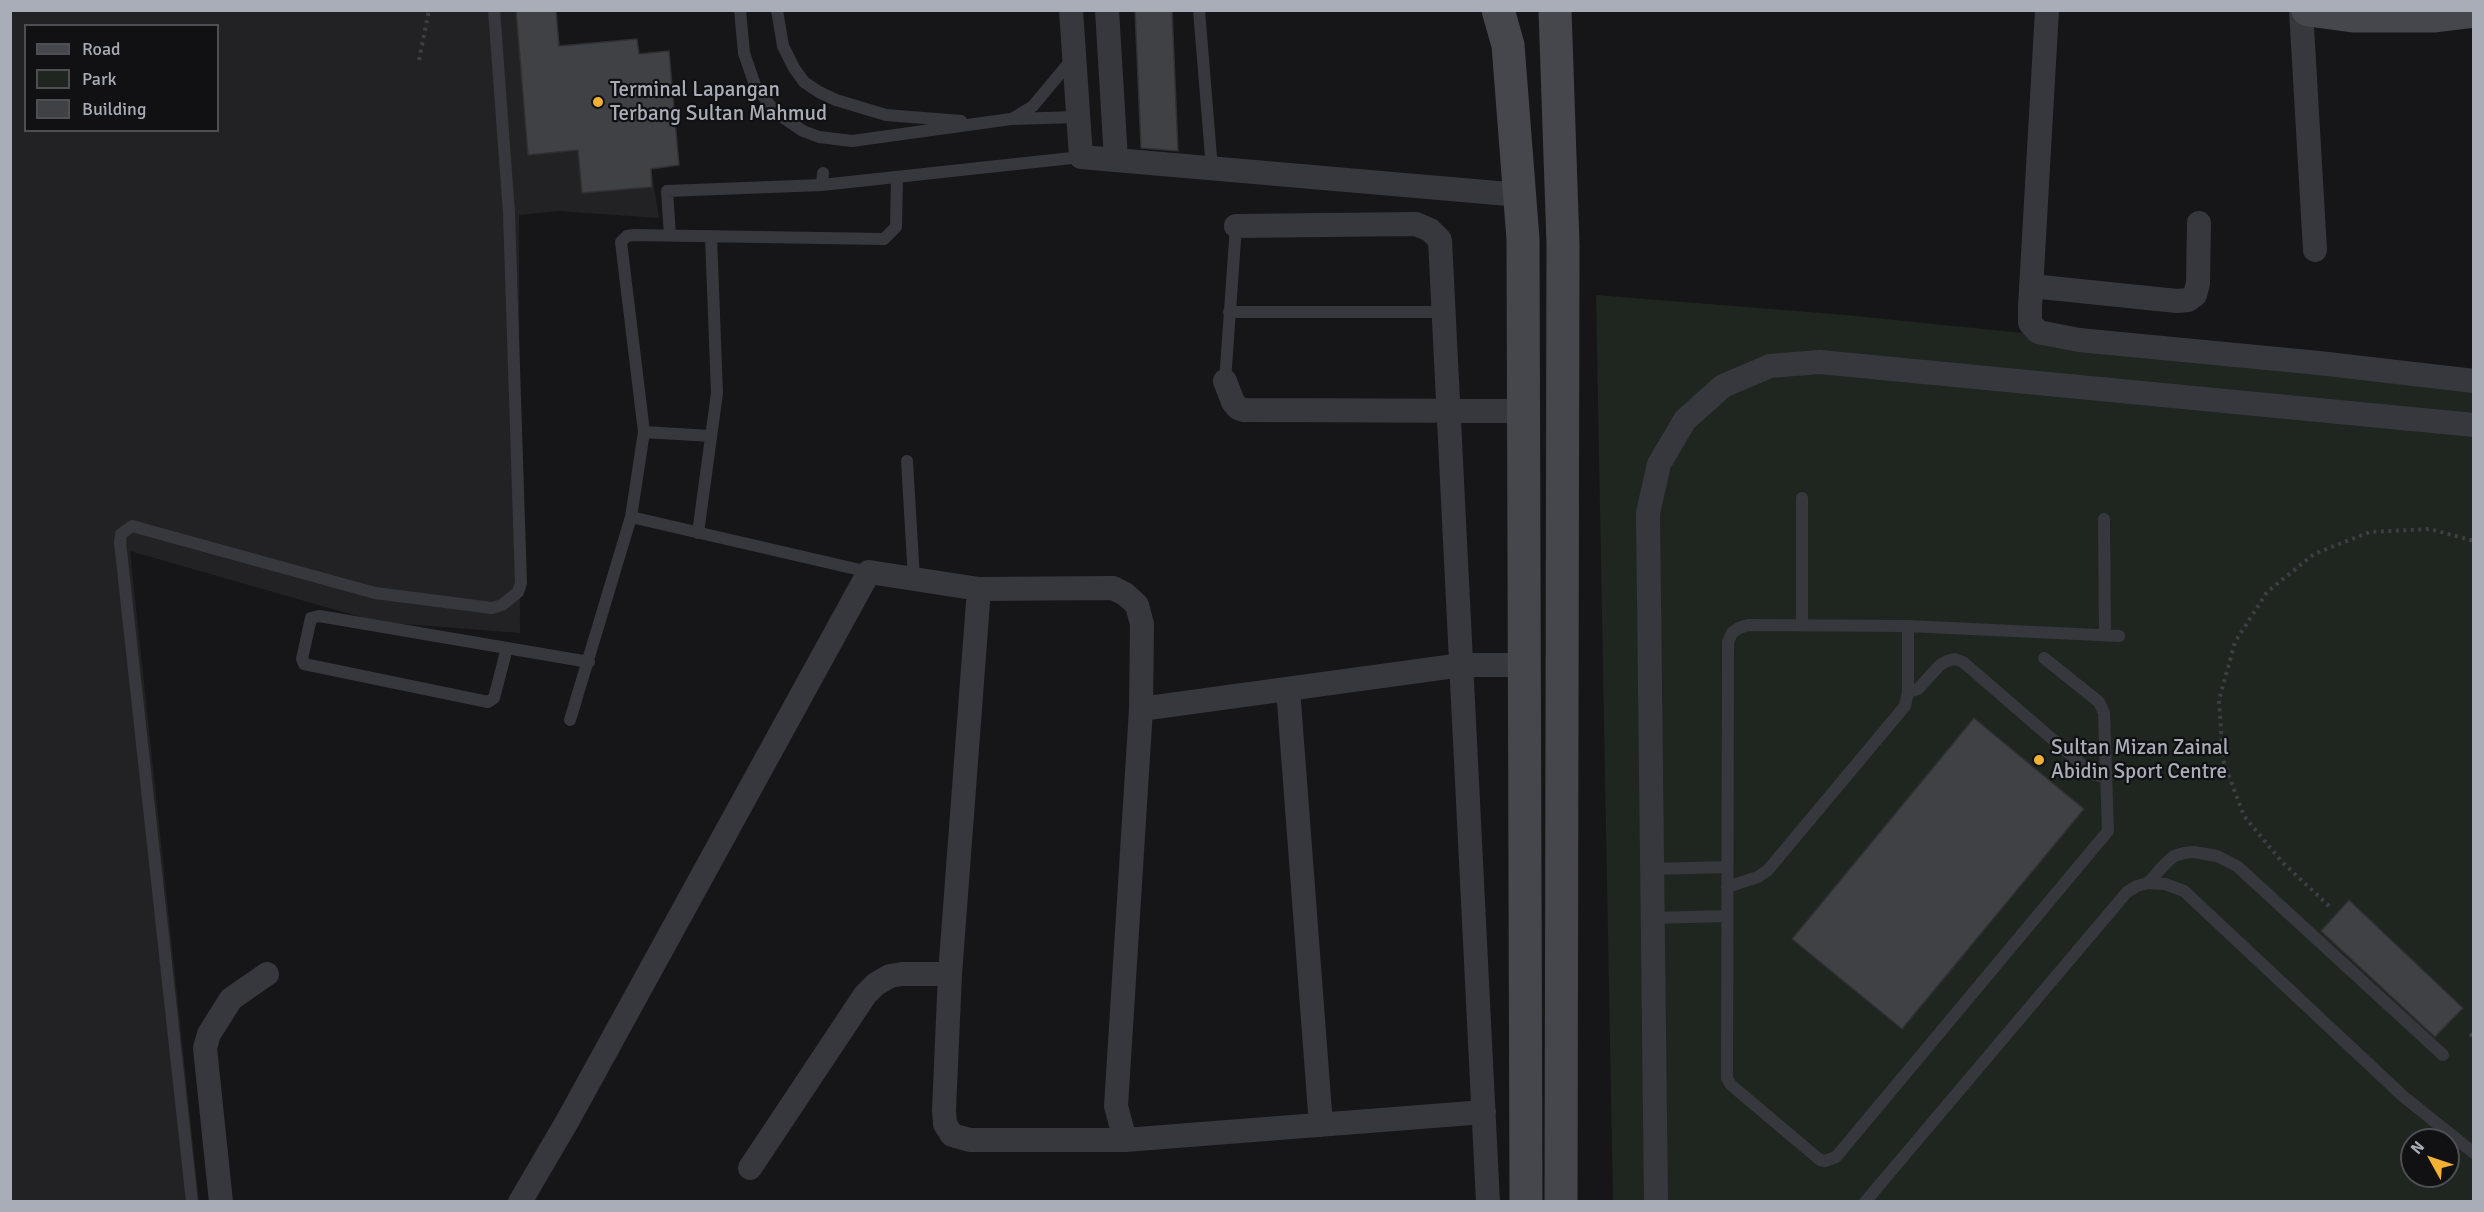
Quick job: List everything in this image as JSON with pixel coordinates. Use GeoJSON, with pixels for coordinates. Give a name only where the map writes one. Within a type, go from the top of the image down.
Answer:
{"type":"FeatureCollection","features":[{"type":"Feature","properties":{"kind":"main road"},"geometry":{"type":"LineString","coordinates":[[1498,10],[1508,45],[1523,238],[1526,1202]]}},
{"type":"Feature","properties":{"kind":"main road"},"geometry":{"type":"LineString","coordinates":[[1555,10],[1563,244],[1560,1202]]}},
{"type":"Feature","properties":{"kind":"main road"},"geometry":{"type":"LineString","coordinates":[[2308,10],[2353,16],[2433,16],[2474,11]]}},
{"type":"Feature","properties":{"kind":"street"},"geometry":{"type":"LineString","coordinates":[[1071,10],[1081,157],[1520,195]]}},
{"type":"Feature","properties":{"kind":"street"},"geometry":{"type":"LineString","coordinates":[[1107,10],[1116,160]]}},
{"type":"Feature","properties":{"kind":"street"},"geometry":{"type":"LineString","coordinates":[[2047,10],[2031,286],[2030,323],[2038,332],[2049,336],[2474,381]]}},
{"type":"Feature","properties":{"kind":"street"},"geometry":{"type":"LineString","coordinates":[[2301,10],[2315,250]]}},
{"type":"Feature","properties":{"kind":"street"},"geometry":{"type":"LineString","coordinates":[[1414,186],[1416,224]]}},
{"type":"Feature","properties":{"kind":"street"},"geometry":{"type":"LineString","coordinates":[[2031,286],[2177,301],[2188,300],[2195,295],[2198,284],[2199,223]]}},
{"type":"Feature","properties":{"kind":"street"},"geometry":{"type":"LineString","coordinates":[[1236,225],[1416,224],[1430,230],[1440,240],[1488,1202]]}},
{"type":"Feature","properties":{"kind":"street"},"geometry":{"type":"LineString","coordinates":[[1656,1202],[1648,513],[1659,464],[1685,420],[1723,386],[1770,366],[1820,362],[2474,425]]}},
{"type":"Feature","properties":{"kind":"street"},"geometry":{"type":"LineString","coordinates":[[1225,381],[1233,402],[1238,408],[1244,410],[1523,411]]}},
{"type":"Feature","properties":{"kind":"street"},"geometry":{"type":"LineString","coordinates":[[520,1202],[568,1120],[869,572],[979,589],[1113,588],[1125,594],[1137,605],[1142,624],[1140,709],[1116,1106],[1125,1140]]}},
{"type":"Feature","properties":{"kind":"street"},"geometry":{"type":"LineString","coordinates":[[979,589],[950,974],[944,1110],[945,1124],[952,1135],[970,1140],[1125,1140],[1484,1112]]}},
{"type":"Feature","properties":{"kind":"street"},"geometry":{"type":"LineString","coordinates":[[1140,709],[1462,665],[1523,665]]}},
{"type":"Feature","properties":{"kind":"street"},"geometry":{"type":"LineString","coordinates":[[1288,689],[1321,1125]]}},
{"type":"Feature","properties":{"kind":"street"},"geometry":{"type":"LineString","coordinates":[[221,1202],[206,1048],[209,1034],[231,999],[267,974]]}},
{"type":"Feature","properties":{"kind":"street"},"geometry":{"type":"LineString","coordinates":[[750,1168],[866,995],[876,984],[890,976],[902,974],[950,974]]}},
{"type":"Feature","properties":{"kind":"lane"},"geometry":{"type":"LineString","coordinates":[[192,1202],[120,542],[121,534],[132,526],[375,593],[492,608],[502,605],[518,592],[521,583],[509,213],[494,10]]}},
{"type":"Feature","properties":{"kind":"lane"},"geometry":{"type":"LineString","coordinates":[[740,10],[744,53],[755,85],[775,112],[803,131],[819,137],[852,141],[1011,119],[1078,117]]}},
{"type":"Feature","properties":{"kind":"lane"},"geometry":{"type":"LineString","coordinates":[[777,10],[783,46],[794,68],[804,82],[819,92],[836,100],[886,115],[983,123]]}},
{"type":"Feature","properties":{"kind":"lane"},"geometry":{"type":"LineString","coordinates":[[1199,10],[1212,169]]}},
{"type":"Feature","properties":{"kind":"lane"},"geometry":{"type":"LineString","coordinates":[[1011,119],[1033,106],[1074,57]]}},
{"type":"Feature","properties":{"kind":"lane"},"geometry":{"type":"LineString","coordinates":[[670,235],[667,191],[822,179],[852,182],[1081,157]]}},
{"type":"Feature","properties":{"kind":"lane"},"geometry":{"type":"LineString","coordinates":[[570,720],[631,517],[644,432],[621,242],[627,236],[634,235],[884,239],[896,227],[897,177]]}},
{"type":"Feature","properties":{"kind":"lane"},"geometry":{"type":"LineString","coordinates":[[1225,381],[1236,225]]}},
{"type":"Feature","properties":{"kind":"lane"},"geometry":{"type":"LineString","coordinates":[[698,533],[717,393],[711,236]]}},
{"type":"Feature","properties":{"kind":"lane"},"geometry":{"type":"LineString","coordinates":[[1229,312],[1444,312]]}},
{"type":"Feature","properties":{"kind":"lane"},"geometry":{"type":"LineString","coordinates":[[644,432],[711,436]]}},
{"type":"Feature","properties":{"kind":"lane"},"geometry":{"type":"LineString","coordinates":[[907,461],[914,579]]}},
{"type":"Feature","properties":{"kind":"lane"},"geometry":{"type":"LineString","coordinates":[[1802,498],[1802,625]]}},
{"type":"Feature","properties":{"kind":"lane"},"geometry":{"type":"LineString","coordinates":[[631,517],[869,572]]}},
{"type":"Feature","properties":{"kind":"lane"},"geometry":{"type":"LineString","coordinates":[[2104,519],[2105,635]]}},
{"type":"Feature","properties":{"kind":"lane"},"geometry":{"type":"LineString","coordinates":[[507,648],[494,698],[488,702],[304,664],[302,659],[310,618],[319,616],[507,648],[589,662]]}},
{"type":"Feature","properties":{"kind":"lane"},"geometry":{"type":"LineString","coordinates":[[2044,658],[2102,707],[2108,831],[1831,1160],[1820,1160],[1731,1085],[1728,1078],[1728,642],[1732,633],[1748,625],[1802,625],[1908,626],[2120,636]]}},
{"type":"Feature","properties":{"kind":"lane"},"geometry":{"type":"LineString","coordinates":[[1727,888],[1758,878],[1768,870],[1905,706],[1908,692],[1908,626]]}},
{"type":"Feature","properties":{"kind":"lane"},"geometry":{"type":"LineString","coordinates":[[1908,692],[1918,689],[1940,665],[1947,661],[1955,659],[1963,662],[2094,775],[2107,777]]}},
{"type":"Feature","properties":{"kind":"lane"},"geometry":{"type":"LineString","coordinates":[[2148,883],[2174,856],[2184,853],[2194,852],[2217,856],[2237,866],[2443,1055]]}},
{"type":"Feature","properties":{"kind":"lane"},"geometry":{"type":"LineString","coordinates":[[1652,869],[1727,867]]}},
{"type":"Feature","properties":{"kind":"lane"},"geometry":{"type":"LineString","coordinates":[[1865,1202],[2127,892],[2148,883],[2165,884],[2184,891],[2404,1097],[2474,1153]]}},
{"type":"Feature","properties":{"kind":"lane"},"geometry":{"type":"LineString","coordinates":[[1652,918],[1727,916]]}},
{"type":"Feature","properties":{"kind":"path"},"geometry":{"type":"LineString","coordinates":[[419,60],[429,10]]}},
{"type":"Feature","properties":{"kind":"path"},"geometry":{"type":"LineString","coordinates":[[2329,906],[2282,862],[2244,816],[2223,760],[2219,700],[2235,642],[2267,592],[2314,554],[2370,532],[2430,529],[2474,541]]}},
{"type":"Feature","properties":{"kind":"shaded area"},"geometry":{"type":"Polygon","coordinates":[[[10,11],[556,11],[560,46],[637,39],[639,54],[669,51],[679,165],[651,168],[659,218],[558,211],[519,215],[520,633],[378,622],[130,551],[199,1201],[11,1201],[10,11]]]}},
{"type":"Feature","properties":{"kind":"green space","name":"Sultan Mizan Zainal Abidin Sport Centre"},"geometry":{"type":"Polygon","coordinates":[[[1596,295],[1846,315],[2473,379],[2473,1201],[1613,1201],[1596,295]]]}},
{"type":"Feature","properties":{"kind":"building","name":"Terminal Lapangan Terbang Sultan Mahmud"},"geometry":{"type":"Polygon","coordinates":[[[516,10],[556,10],[559,46],[637,39],[639,54],[669,51],[679,165],[651,169],[652,187],[582,193],[578,150],[528,155],[516,10]]]}},
{"type":"Feature","properties":{"kind":"building"},"geometry":{"type":"Polygon","coordinates":[[[1135,10],[1172,10],[1178,151],[1141,148],[1135,10]]]}},
{"type":"Feature","properties":{"kind":"building"},"geometry":{"type":"Polygon","coordinates":[[[1974,718],[2084,809],[1902,1029],[1792,939],[1974,718]]]}},
{"type":"Feature","properties":{"kind":"building"},"geometry":{"type":"Polygon","coordinates":[[[2349,900],[2463,1008],[2435,1037],[2321,931],[2349,900]]]}},
{"type":"Feature","properties":{"kind":"place","name":"Terminal Lapangan Terbang Sultan Mahmud"},"geometry":{"type":"Point","coordinates":[598,102]}},
{"type":"Feature","properties":{"kind":"place","name":"Sultan Mizan Zainal Abidin Sport Centre"},"geometry":{"type":"Point","coordinates":[2039,760]}}]}
